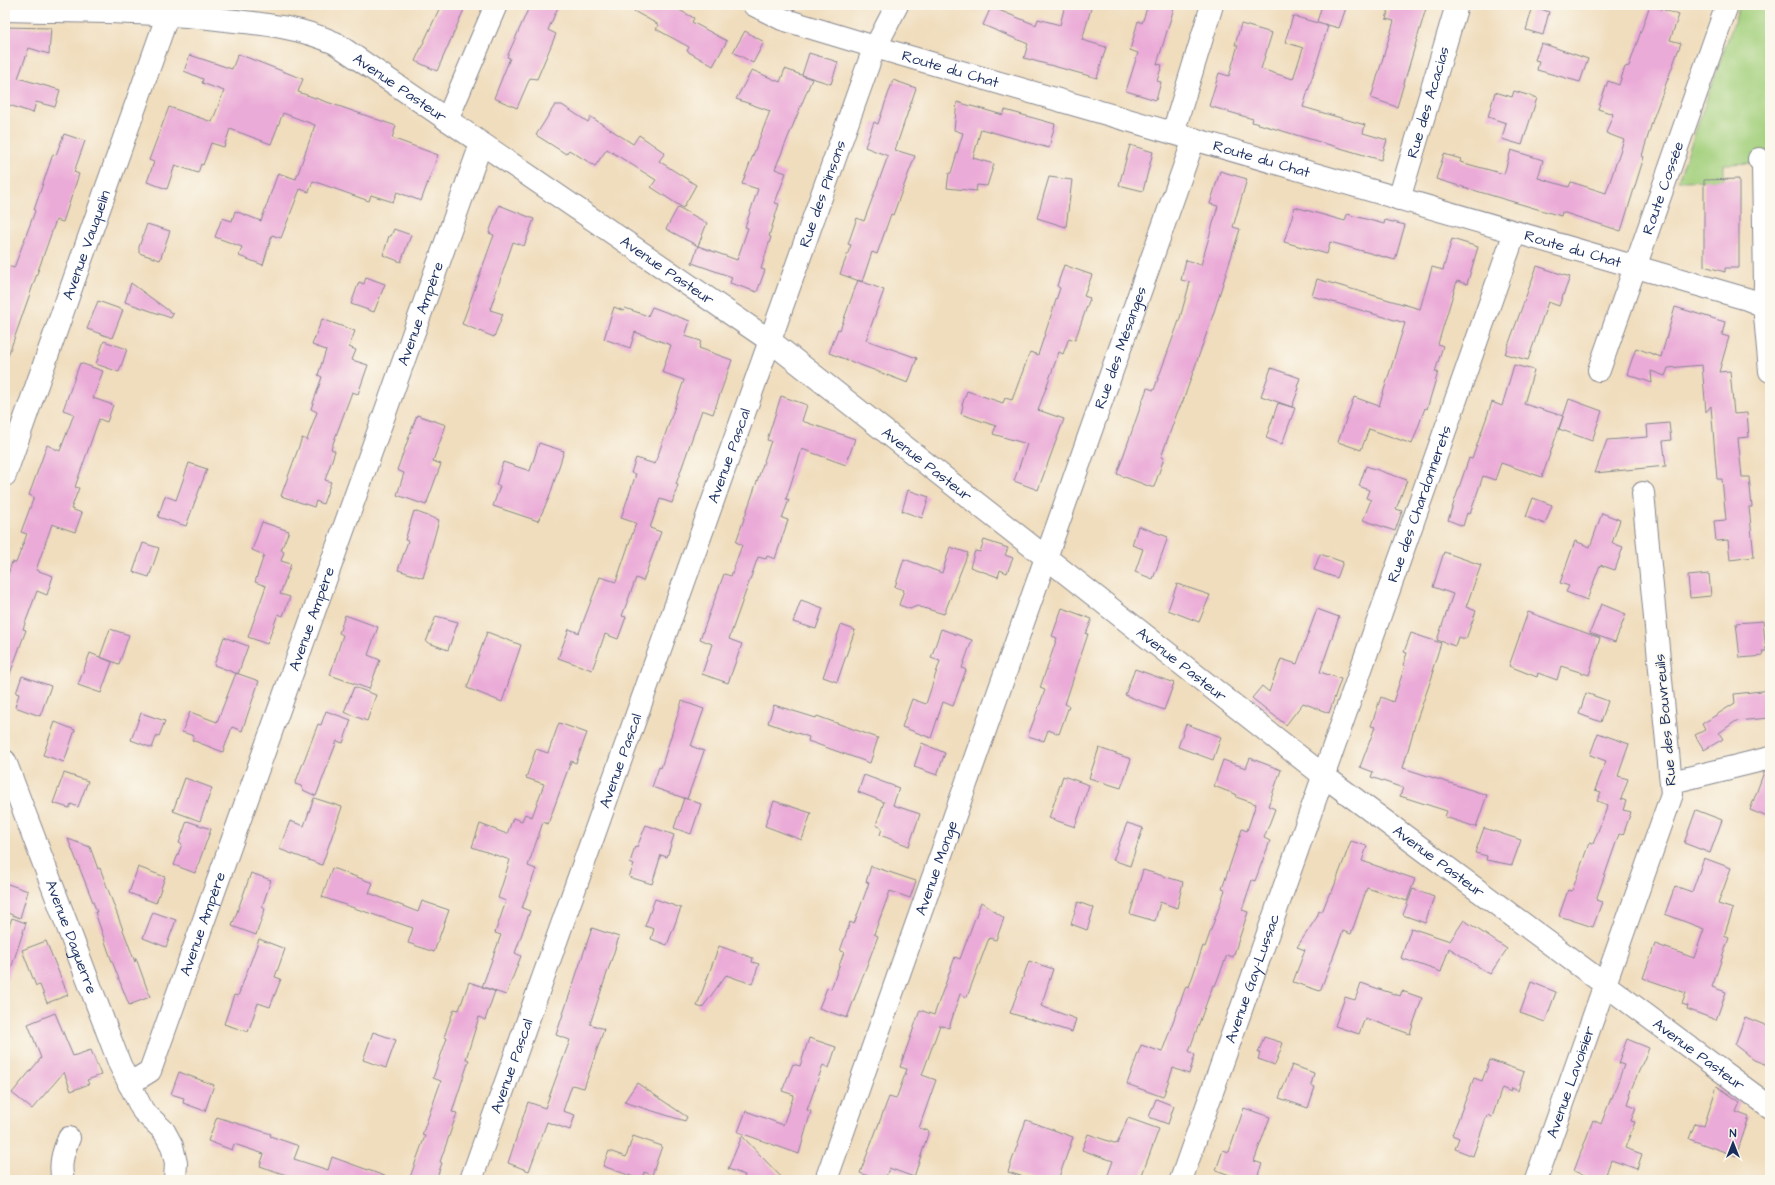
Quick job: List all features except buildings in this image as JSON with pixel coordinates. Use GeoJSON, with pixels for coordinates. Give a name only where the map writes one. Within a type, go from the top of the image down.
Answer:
{"type":"FeatureCollection","features":[{"type":"Feature","properties":{"kind":"street"},"geometry":{"type":"LineString","coordinates":[[447,120],[496,5]]}},
{"type":"Feature","properties":{"kind":"street","name":"Route du Chat"},"geometry":{"type":"LineString","coordinates":[[754,5],[782,19],[875,47],[1636,266],[1747,299],[1767,307]]}},
{"type":"Feature","properties":{"kind":"street","name":"Rue des Pinsons"},"geometry":{"type":"LineString","coordinates":[[769,340],[875,47],[897,5]]}},
{"type":"Feature","properties":{"kind":"street"},"geometry":{"type":"LineString","coordinates":[[1173,133],[1212,5]]}},
{"type":"Feature","properties":{"kind":"street","name":"Rue des Acacias"},"geometry":{"type":"LineString","coordinates":[[1399,199],[1457,5]]}},
{"type":"Feature","properties":{"kind":"street","name":"Route Cossée"},"geometry":{"type":"LineString","coordinates":[[1599,370],[1727,5]]}},
{"type":"Feature","properties":{"kind":"street","name":"Avenue Pasteur"},"geometry":{"type":"LineString","coordinates":[[5,10],[175,11],[264,24],[312,33],[335,43],[769,340],[1324,776],[1770,1107]]}},
{"type":"Feature","properties":{"kind":"street","name":"Avenue Vauquelin"},"geometry":{"type":"LineString","coordinates":[[5,475],[175,11]]}},
{"type":"Feature","properties":{"kind":"street","name":"Rue des Mésanges"},"geometry":{"type":"LineString","coordinates":[[1046,557],[1194,139]]}},
{"type":"Feature","properties":{"kind":"street","name":"Avenue Ampère"},"geometry":{"type":"LineString","coordinates":[[129,1084],[150,1071],[481,144]]}},
{"type":"Feature","properties":{"kind":"street"},"geometry":{"type":"LineString","coordinates":[[1759,159],[1763,165],[1770,371]]}},
{"type":"Feature","properties":{"kind":"street","name":"Rue des Chardonnerets"},"geometry":{"type":"LineString","coordinates":[[1324,776],[1515,232]]}},
{"type":"Feature","properties":{"kind":"street","name":"Avenue Pascal"},"geometry":{"type":"LineString","coordinates":[[470,1180],[769,340]]}},
{"type":"Feature","properties":{"kind":"street","name":"Rue des Bouvreuils"},"geometry":{"type":"LineString","coordinates":[[1606,985],[1672,794],[1643,493]]}},
{"type":"Feature","properties":{"kind":"street","name":"Avenue Monge"},"geometry":{"type":"LineString","coordinates":[[826,1180],[1046,557]]}},
{"type":"Feature","properties":{"kind":"street"},"geometry":{"type":"LineString","coordinates":[[1672,782],[1770,758]]}},
{"type":"Feature","properties":{"kind":"street","name":"Avenue Daguerre"},"geometry":{"type":"LineString","coordinates":[[5,760],[102,1022],[143,1112],[164,1131],[172,1146],[176,1163],[175,1180]]}},
{"type":"Feature","properties":{"kind":"street","name":"Avenue Gay-Lussac"},"geometry":{"type":"LineString","coordinates":[[1181,1180],[1324,776]]}},
{"type":"Feature","properties":{"kind":"street","name":"Avenue Lavoisier"},"geometry":{"type":"LineString","coordinates":[[1536,1180],[1606,985]]}},
{"type":"Feature","properties":{"kind":"street"},"geometry":{"type":"LineString","coordinates":[[63,1180],[61,1172],[62,1154],[69,1138]]}},
{"type":"Feature","properties":{"kind":"green space"},"geometry":{"type":"Polygon","coordinates":[[[1740,5],[1770,5],[1770,25],[1763,26],[1763,48],[1770,48],[1770,159],[1754,163],[1724,164],[1724,180],[1678,181],[1740,5]]]}}]}
